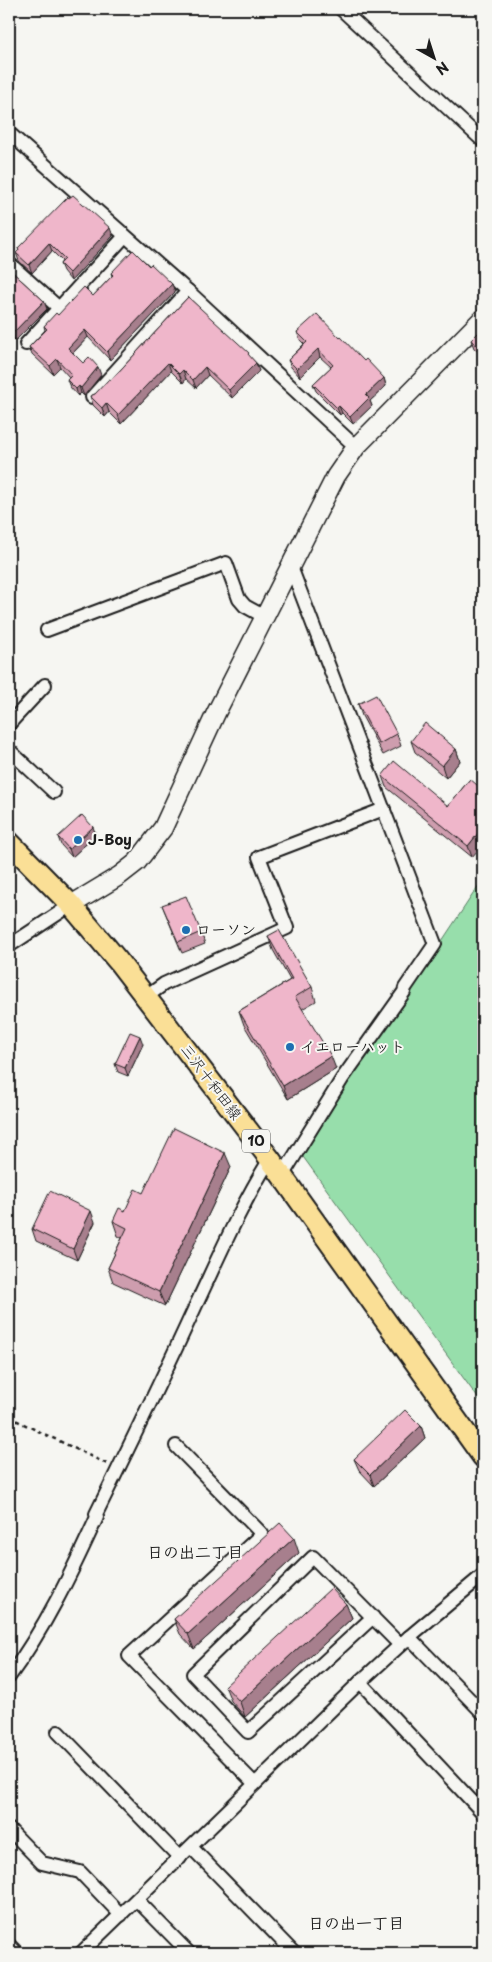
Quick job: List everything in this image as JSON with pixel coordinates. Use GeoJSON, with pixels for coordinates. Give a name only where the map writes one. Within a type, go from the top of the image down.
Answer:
{"type":"FeatureCollection","features":[{"type":"Feature","properties":{"kind":"main road","name":"三沢十和田線"},"geometry":{"type":"LineString","coordinates":[[9,842],[70,905],[146,997],[270,1159],[483,1457]]}},
{"type":"Feature","properties":{"kind":"street"},"geometry":{"type":"LineString","coordinates":[[341,9],[483,141]]}},
{"type":"Feature","properties":{"kind":"street"},"geometry":{"type":"LineString","coordinates":[[9,133],[188,291],[356,447]]}},
{"type":"Feature","properties":{"kind":"street"},"geometry":{"type":"LineString","coordinates":[[26,344],[125,236]]}},
{"type":"Feature","properties":{"kind":"street"},"geometry":{"type":"LineString","coordinates":[[10,265],[59,308]]}},
{"type":"Feature","properties":{"kind":"street"},"geometry":{"type":"LineString","coordinates":[[92,397],[188,291]]}},
{"type":"Feature","properties":{"kind":"street"},"geometry":{"type":"LineString","coordinates":[[9,946],[70,905],[119,876],[137,862],[163,828],[216,713],[336,476],[356,447],[483,318]]}},
{"type":"Feature","properties":{"kind":"street"},"geometry":{"type":"LineString","coordinates":[[47,630],[226,563],[239,599],[245,606],[265,617]]}},
{"type":"Feature","properties":{"kind":"street"},"geometry":{"type":"LineString","coordinates":[[282,1176],[342,1079],[404,992],[435,944],[291,567]]}},
{"type":"Feature","properties":{"kind":"street"},"geometry":{"type":"LineString","coordinates":[[9,724],[45,685]]}},
{"type":"Feature","properties":{"kind":"street"},"geometry":{"type":"LineString","coordinates":[[9,750],[54,792]]}},
{"type":"Feature","properties":{"kind":"street"},"geometry":{"type":"LineString","coordinates":[[146,997],[164,984],[287,928],[259,857],[384,809]]}},
{"type":"Feature","properties":{"kind":"street"},"geometry":{"type":"LineString","coordinates":[[9,1677],[40,1629],[74,1566],[97,1517],[96,1514],[256,1180],[270,1159]]}},
{"type":"Feature","properties":{"kind":"street"},"geometry":{"type":"LineString","coordinates":[[176,1446],[262,1534],[129,1656],[254,1783]]}},
{"type":"Feature","properties":{"kind":"street"},"geometry":{"type":"LineString","coordinates":[[373,1617],[248,1732],[193,1674],[313,1557],[373,1617],[405,1641],[483,1713]]}},
{"type":"Feature","properties":{"kind":"street"},"geometry":{"type":"LineString","coordinates":[[81,1953],[360,1682],[483,1575]]}},
{"type":"Feature","properties":{"kind":"street"},"geometry":{"type":"LineString","coordinates":[[360,1682],[483,1813]]}},
{"type":"Feature","properties":{"kind":"street"},"geometry":{"type":"LineString","coordinates":[[58,1732],[180,1858]]}},
{"type":"Feature","properties":{"kind":"street"},"geometry":{"type":"LineString","coordinates":[[9,1828],[42,1863],[80,1872],[121,1915]]}},
{"type":"Feature","properties":{"kind":"street"},"geometry":{"type":"LineString","coordinates":[[191,1847],[294,1953]]}},
{"type":"Feature","properties":{"kind":"street"},"geometry":{"type":"LineString","coordinates":[[137,1900],[189,1953]]}},
{"type":"Feature","properties":{"kind":"street"},"geometry":{"type":"LineString","coordinates":[[9,1945],[17,1953]]}},
{"type":"Feature","properties":{"kind":"path"},"geometry":{"type":"LineString","coordinates":[[9,1417],[118,1469]]}},
{"type":"Feature","properties":{"kind":"green space"},"geometry":{"type":"Polygon","coordinates":[[[483,879],[483,1405],[301,1154],[483,879]]]}},
{"type":"Feature","properties":{"kind":"building"},"geometry":{"type":"Polygon","coordinates":[[[73,195],[110,228],[69,273],[60,264],[65,259],[49,243],[29,265],[16,253],[19,250],[18,248],[68,197],[73,195]]]}},
{"type":"Feature","properties":{"kind":"building"},"geometry":{"type":"Polygon","coordinates":[[[133,250],[149,266],[151,264],[172,284],[107,352],[85,330],[68,348],[83,363],[89,357],[98,367],[81,388],[79,386],[76,389],[67,380],[72,375],[57,359],[50,366],[29,347],[47,329],[44,326],[56,313],[58,315],[84,287],[93,296],[113,275],[111,273],[133,250]]]}},
{"type":"Feature","properties":{"kind":"building"},"geometry":{"type":"Polygon","coordinates":[[[9,269],[44,301],[12,334],[9,330],[9,269]]]}},
{"type":"Feature","properties":{"kind":"building"},"geometry":{"type":"Polygon","coordinates":[[[188,297],[249,353],[256,363],[229,390],[205,367],[193,380],[183,370],[179,374],[168,363],[118,415],[106,403],[102,408],[90,396],[95,394],[109,379],[111,380],[188,297]]]}},
{"type":"Feature","properties":{"kind":"building"},"geometry":{"type":"Polygon","coordinates":[[[317,314],[364,361],[366,359],[384,378],[366,395],[369,398],[350,417],[339,406],[337,408],[313,384],[333,365],[318,349],[297,369],[288,360],[307,342],[297,332],[317,314]]]}},
{"type":"Feature","properties":{"kind":"building"},"geometry":{"type":"Polygon","coordinates":[[[480,331],[483,334],[483,351],[471,340],[480,331]]]}},
{"type":"Feature","properties":{"kind":"building"},"geometry":{"type":"Polygon","coordinates":[[[376,695],[397,734],[379,744],[358,704],[376,695]]]}},
{"type":"Feature","properties":{"kind":"building"},"geometry":{"type":"Polygon","coordinates":[[[425,723],[456,749],[442,766],[411,741],[425,723]]]}},
{"type":"Feature","properties":{"kind":"building"},"geometry":{"type":"Polygon","coordinates":[[[394,761],[448,806],[470,779],[483,790],[483,827],[468,846],[382,776],[394,761]]]}},
{"type":"Feature","properties":{"kind":"building"},"geometry":{"type":"Polygon","coordinates":[[[82,815],[93,827],[69,849],[58,837],[82,815]]]}},
{"type":"Feature","properties":{"kind":"building","name":"ローソン"},"geometry":{"type":"Polygon","coordinates":[[[186,896],[201,932],[178,942],[162,905],[186,896]]]}},
{"type":"Feature","properties":{"kind":"building","name":"イエローハット"},"geometry":{"type":"Polygon","coordinates":[[[279,930],[312,987],[295,997],[331,1056],[283,1086],[239,1011],[292,979],[268,936],[279,930]]]}},
{"type":"Feature","properties":{"kind":"building"},"geometry":{"type":"Polygon","coordinates":[[[130,1032],[140,1036],[125,1068],[115,1064],[130,1032]]]}},
{"type":"Feature","properties":{"kind":"building"},"geometry":{"type":"Polygon","coordinates":[[[174,1128],[225,1153],[159,1292],[108,1268],[127,1228],[113,1221],[119,1208],[125,1211],[135,1189],[143,1193],[174,1128]]]}},
{"type":"Feature","properties":{"kind":"building"},"geometry":{"type":"Polygon","coordinates":[[[50,1191],[91,1211],[73,1249],[32,1229],[50,1191]]]}},
{"type":"Feature","properties":{"kind":"building"},"geometry":{"type":"Polygon","coordinates":[[[405,1410],[421,1426],[370,1475],[354,1459],[405,1410]]]}},
{"type":"Feature","properties":{"kind":"building"},"geometry":{"type":"Polygon","coordinates":[[[280,1523],[294,1538],[188,1634],[174,1619],[280,1523]]]}},
{"type":"Feature","properties":{"kind":"building"},"geometry":{"type":"Polygon","coordinates":[[[331,1588],[346,1604],[240,1702],[225,1686],[331,1588]]]}},
{"type":"Feature","properties":{"kind":"place","name":"J-Boy"},"geometry":{"type":"Point","coordinates":[78,840]}},
{"type":"Feature","properties":{"kind":"place","name":"ローソン"},"geometry":{"type":"Point","coordinates":[186,930]}},
{"type":"Feature","properties":{"kind":"place","name":"イエローハット"},"geometry":{"type":"Point","coordinates":[290,1047]}},
{"type":"Feature","properties":{"kind":"district","name":"日の出二丁目"},"geometry":{"type":"Point","coordinates":[195,1552]}},
{"type":"Feature","properties":{"kind":"district","name":"日の出一丁目"},"geometry":{"type":"Point","coordinates":[356,1923]}}]}
